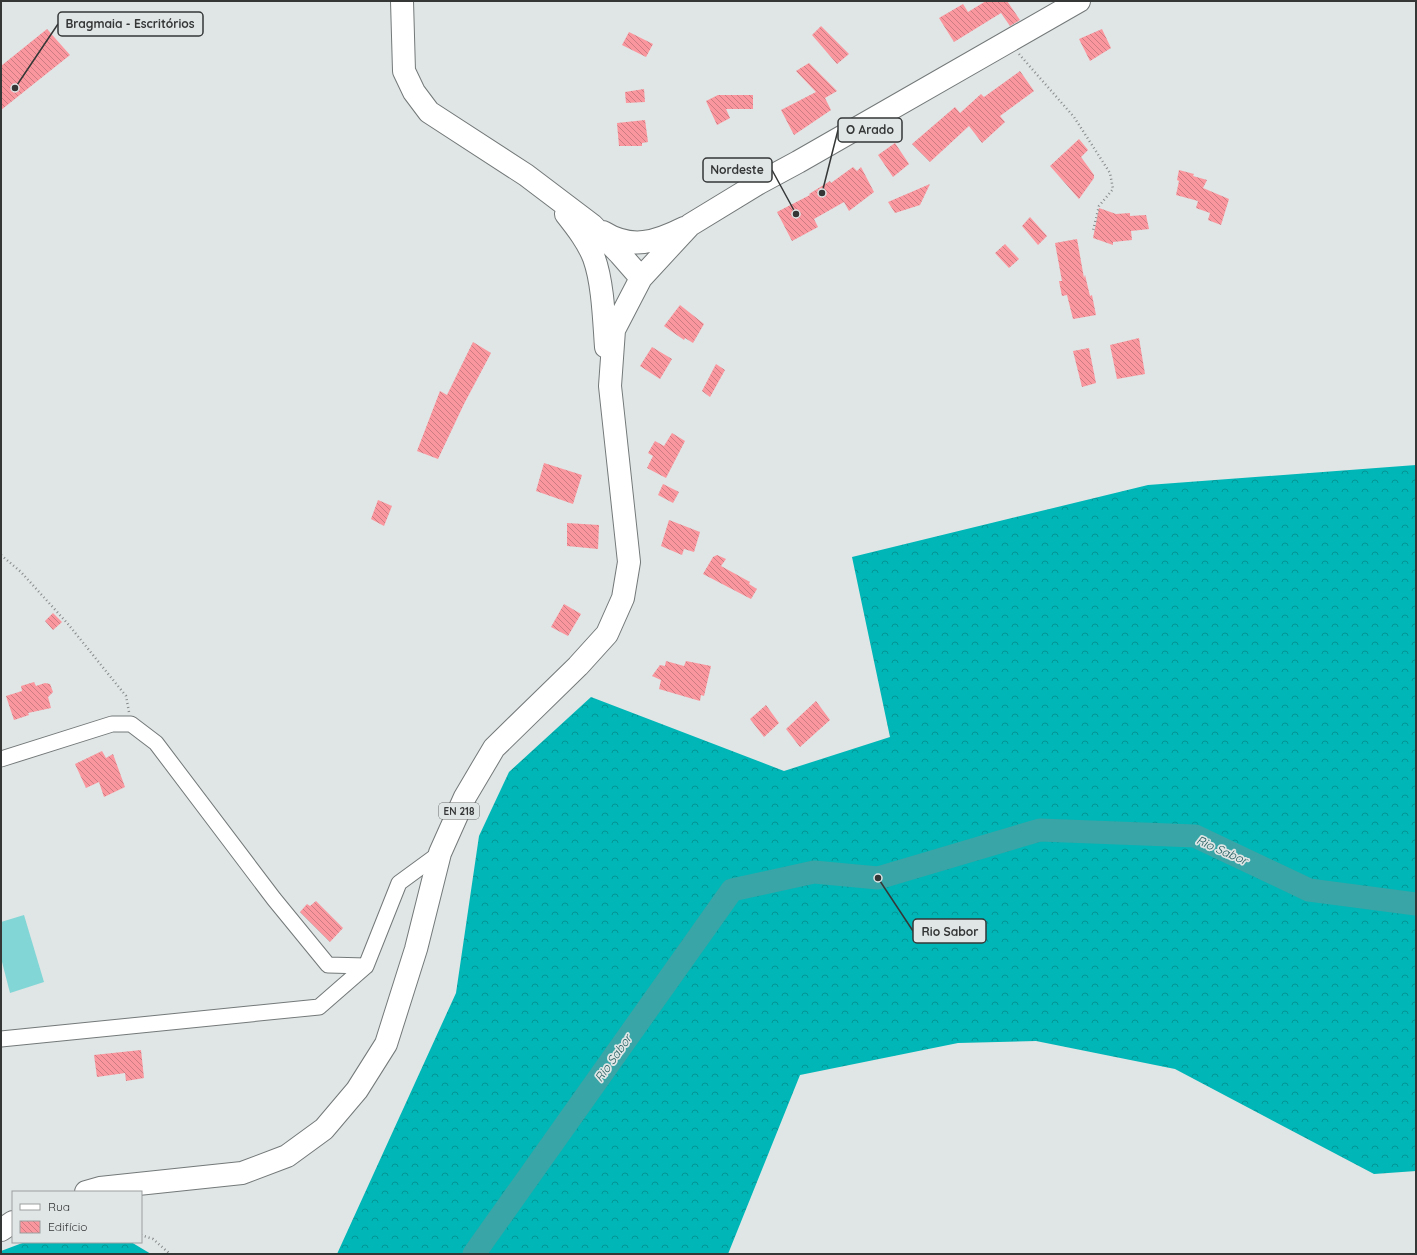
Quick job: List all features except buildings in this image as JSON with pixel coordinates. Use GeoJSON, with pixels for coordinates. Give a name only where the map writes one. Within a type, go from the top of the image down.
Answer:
{"type":"FeatureCollection","features":[{"type":"Feature","properties":{"kind":"main road"},"geometry":{"type":"LineString","coordinates":[[402,1],[404,72],[414,92],[429,112],[538,184],[592,225],[617,239],[633,243],[647,242],[667,236],[690,225]]}},
{"type":"Feature","properties":{"kind":"main road","name":"EN 218"},"geometry":{"type":"LineString","coordinates":[[90,1191],[100,1188],[242,1173],[287,1156],[324,1129],[357,1090],[386,1044],[416,949],[440,853],[465,797],[494,748],[578,666],[608,634],[624,598],[629,562],[610,386],[614,330],[641,278],[690,225],[759,183],[1079,1]]}},
{"type":"Feature","properties":{"kind":"main road"},"geometry":{"type":"LineString","coordinates":[[538,184],[568,216],[594,257],[599,272],[610,386]]}},
{"type":"Feature","properties":{"kind":"main road"},"geometry":{"type":"LineString","coordinates":[[592,225],[641,278]]}},
{"type":"Feature","properties":{"kind":"main road"},"geometry":{"type":"LineString","coordinates":[[594,257],[641,278]]}},
{"type":"Feature","properties":{"kind":"main road"},"geometry":{"type":"LineString","coordinates":[[1,1230],[12,1223]]}},
{"type":"Feature","properties":{"kind":"street"},"geometry":{"type":"LineString","coordinates":[[1,759],[112,724],[131,724],[156,743],[274,899],[328,965],[366,966]]}},
{"type":"Feature","properties":{"kind":"street"},"geometry":{"type":"LineString","coordinates":[[1,1038],[319,1007],[366,966],[399,883],[440,853]]}},
{"type":"Feature","properties":{"kind":"path"},"geometry":{"type":"LineString","coordinates":[[1008,41],[1074,117],[1110,173],[1113,189],[1099,206],[1092,231]]}},
{"type":"Feature","properties":{"kind":"path"},"geometry":{"type":"LineString","coordinates":[[1,555],[21,572],[68,624],[126,696],[131,724]]}},
{"type":"Feature","properties":{"kind":"path"},"geometry":{"type":"LineString","coordinates":[[142,1235],[153,1239],[170,1254]]}},
{"type":"Feature","properties":{"kind":"green space"},"geometry":{"type":"Polygon","coordinates":[[[1416,465],[1416,1171],[1374,1174],[1175,1069],[1036,1041],[958,1043],[800,1075],[728,1254],[337,1254],[456,993],[479,836],[509,772],[591,697],[784,771],[890,737],[852,557],[1148,485],[1416,465]]]}},
{"type":"Feature","properties":{"kind":"green space"},"geometry":{"type":"Polygon","coordinates":[[[22,1243],[133,1243],[151,1254],[1,1254],[1,1251],[22,1243]]]}},
{"type":"Feature","properties":{"kind":"shaded area"},"geometry":{"type":"Polygon","coordinates":[[[24,915],[44,982],[10,993],[1,958],[1,922],[24,915]]]}},
{"type":"Feature","properties":{"kind":"waterway","name":"Rio Sabor"},"geometry":{"type":"LineString","coordinates":[[474,1254],[732,890],[814,872],[878,878],[1040,830],[1195,836],[1309,890],[1416,904]]}},
{"type":"Feature","properties":{"kind":"place","name":"Bragmaia - Escritórios"},"geometry":{"type":"Point","coordinates":[15,88]}},
{"type":"Feature","properties":{"kind":"place","name":"O Arado"},"geometry":{"type":"Point","coordinates":[822,193]}},
{"type":"Feature","properties":{"kind":"place","name":"Nordeste"},"geometry":{"type":"Point","coordinates":[796,214]}},
{"type":"Feature","properties":{"kind":"place","name":"Rio Sabor"},"geometry":{"type":"Point","coordinates":[878,878]}}]}
